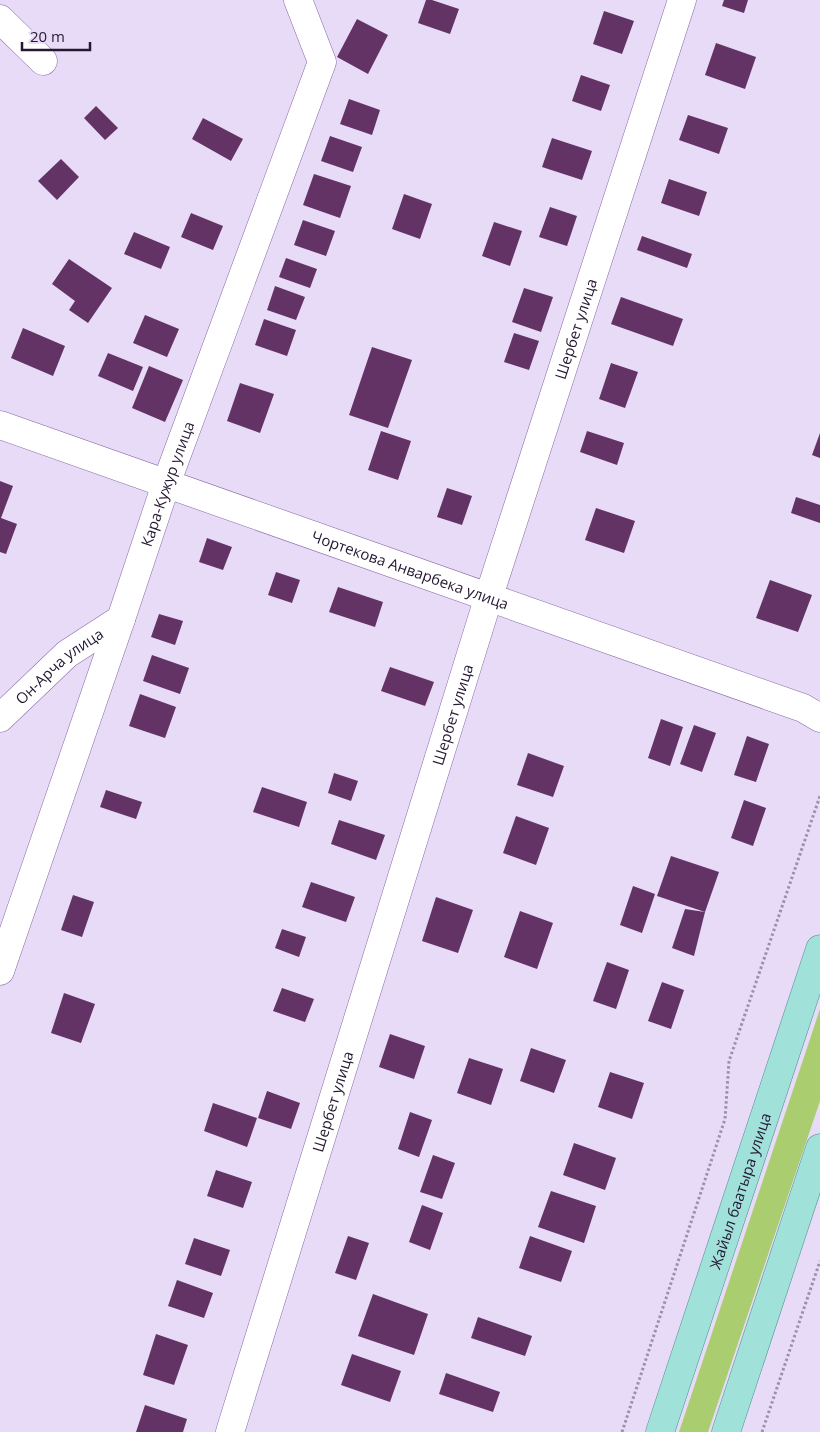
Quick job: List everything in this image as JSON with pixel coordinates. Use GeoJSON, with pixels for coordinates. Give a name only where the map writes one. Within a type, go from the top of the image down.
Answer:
{"type":"FeatureCollection","features":[{"type":"Feature","properties":{"kind":"main road","name":"Жайыл баатыра улица"},"geometry":{"type":"LineString","coordinates":[[660,1432],[820,949]]}},
{"type":"Feature","properties":{"kind":"main road"},"geometry":{"type":"LineString","coordinates":[[726,1432],[820,1148]]}},
{"type":"Feature","properties":{"kind":"street","name":"Кара-Кужур улица"},"geometry":{"type":"LineString","coordinates":[[0,972],[166,484],[322,62],[298,0]]}},
{"type":"Feature","properties":{"kind":"street","name":"Шербет улица"},"geometry":{"type":"LineString","coordinates":[[232,1431],[489,596],[682,0]]}},
{"type":"Feature","properties":{"kind":"street"},"geometry":{"type":"LineString","coordinates":[[0,19],[43,61]]}},
{"type":"Feature","properties":{"kind":"street","name":"Чортекова Анварбека улица"},"geometry":{"type":"LineString","coordinates":[[0,425],[803,708],[820,718]]}},
{"type":"Feature","properties":{"kind":"street","name":"Он-Арча улица"},"geometry":{"type":"LineString","coordinates":[[0,718],[67,654],[121,619]]}},
{"type":"Feature","properties":{"kind":"path"},"geometry":{"type":"LineString","coordinates":[[622,1432],[725,1119],[729,1062],[820,796]]}},
{"type":"Feature","properties":{"kind":"path"},"geometry":{"type":"LineString","coordinates":[[762,1432],[820,1261]]}},
{"type":"Feature","properties":{"kind":"green space"},"geometry":{"type":"Polygon","coordinates":[[[820,1009],[820,1101],[708,1432],[679,1432],[820,1009]]]}},
{"type":"Feature","properties":{"kind":"building"},"geometry":{"type":"Polygon","coordinates":[[[426,0],[432,0],[459,9],[450,34],[418,23],[426,0]]]}},
{"type":"Feature","properties":{"kind":"building"},"geometry":{"type":"Polygon","coordinates":[[[724,0],[748,0],[744,13],[722,6],[724,0]]]}},
{"type":"Feature","properties":{"kind":"building"},"geometry":{"type":"Polygon","coordinates":[[[604,11],[634,21],[622,54],[593,44],[604,11]]]}},
{"type":"Feature","properties":{"kind":"building"},"geometry":{"type":"Polygon","coordinates":[[[357,19],[388,35],[368,74],[337,57],[357,19]]]}},
{"type":"Feature","properties":{"kind":"building"},"geometry":{"type":"Polygon","coordinates":[[[716,43],[756,57],[745,89],[705,75],[716,43]]]}},
{"type":"Feature","properties":{"kind":"building"},"geometry":{"type":"Polygon","coordinates":[[[581,75],[610,85],[601,111],[572,101],[581,75]]]}},
{"type":"Feature","properties":{"kind":"building"},"geometry":{"type":"Polygon","coordinates":[[[349,99],[380,110],[372,135],[340,124],[349,99]]]}},
{"type":"Feature","properties":{"kind":"building"},"geometry":{"type":"Polygon","coordinates":[[[96,106],[118,128],[105,140],[84,118],[96,106]]]}},
{"type":"Feature","properties":{"kind":"building"},"geometry":{"type":"Polygon","coordinates":[[[688,115],[728,128],[719,154],[679,140],[688,115]]]}},
{"type":"Feature","properties":{"kind":"building"},"geometry":{"type":"Polygon","coordinates":[[[203,118],[243,139],[231,161],[192,139],[203,118]]]}},
{"type":"Feature","properties":{"kind":"building"},"geometry":{"type":"Polygon","coordinates":[[[330,136],[362,147],[353,172],[321,161],[330,136]]]}},
{"type":"Feature","properties":{"kind":"building"},"geometry":{"type":"Polygon","coordinates":[[[552,138],[592,151],[582,180],[542,167],[552,138]]]}},
{"type":"Feature","properties":{"kind":"building"},"geometry":{"type":"Polygon","coordinates":[[[61,159],[79,177],[57,200],[38,181],[61,159]]]}},
{"type":"Feature","properties":{"kind":"building"},"geometry":{"type":"Polygon","coordinates":[[[314,174],[351,186],[340,218],[303,205],[314,174]]]}},
{"type":"Feature","properties":{"kind":"building"},"geometry":{"type":"Polygon","coordinates":[[[669,179],[707,192],[699,216],[661,203],[669,179]]]}},
{"type":"Feature","properties":{"kind":"building"},"geometry":{"type":"Polygon","coordinates":[[[404,194],[432,204],[420,239],[392,229],[404,194]]]}},
{"type":"Feature","properties":{"kind":"building"},"geometry":{"type":"Polygon","coordinates":[[[550,207],[577,216],[567,246],[539,237],[550,207]]]}},
{"type":"Feature","properties":{"kind":"building"},"geometry":{"type":"Polygon","coordinates":[[[191,213],[223,226],[213,250],[181,237],[191,213]]]}},
{"type":"Feature","properties":{"kind":"building"},"geometry":{"type":"Polygon","coordinates":[[[303,220],[335,231],[326,256],[294,245],[303,220]]]}},
{"type":"Feature","properties":{"kind":"building"},"geometry":{"type":"Polygon","coordinates":[[[494,222],[522,231],[510,266],[482,256],[494,222]]]}},
{"type":"Feature","properties":{"kind":"building"},"geometry":{"type":"Polygon","coordinates":[[[134,232],[170,247],[161,269],[124,254],[134,232]]]}},
{"type":"Feature","properties":{"kind":"building"},"geometry":{"type":"Polygon","coordinates":[[[642,236],[692,254],[687,268],[637,250],[642,236]]]}},
{"type":"Feature","properties":{"kind":"building"},"geometry":{"type":"Polygon","coordinates":[[[286,258],[317,269],[310,288],[279,277],[286,258]]]}},
{"type":"Feature","properties":{"kind":"building"},"geometry":{"type":"Polygon","coordinates":[[[69,259],[112,288],[88,323],[69,310],[75,301],[52,284],[69,259]]]}},
{"type":"Feature","properties":{"kind":"building"},"geometry":{"type":"Polygon","coordinates":[[[275,286],[305,297],[296,320],[267,310],[275,286]]]}},
{"type":"Feature","properties":{"kind":"building"},"geometry":{"type":"Polygon","coordinates":[[[524,288],[553,297],[541,332],[512,322],[524,288]]]}},
{"type":"Feature","properties":{"kind":"building"},"geometry":{"type":"Polygon","coordinates":[[[621,297],[683,319],[673,346],[611,324],[621,297]]]}},
{"type":"Feature","properties":{"kind":"building"},"geometry":{"type":"Polygon","coordinates":[[[145,315],[179,329],[167,357],[133,343],[145,315]]]}},
{"type":"Feature","properties":{"kind":"building"},"geometry":{"type":"Polygon","coordinates":[[[264,319],[296,330],[287,356],[255,345],[264,319]]]}},
{"type":"Feature","properties":{"kind":"building"},"geometry":{"type":"Polygon","coordinates":[[[23,328],[65,346],[53,376],[11,358],[23,328]]]}},
{"type":"Feature","properties":{"kind":"building"},"geometry":{"type":"Polygon","coordinates":[[[514,333],[539,341],[529,370],[504,362],[514,333]]]}},
{"type":"Feature","properties":{"kind":"building"},"geometry":{"type":"Polygon","coordinates":[[[372,347],[412,360],[388,428],[349,415],[372,347]]]}},
{"type":"Feature","properties":{"kind":"building"},"geometry":{"type":"Polygon","coordinates":[[[108,353],[143,367],[133,391],[98,376],[108,353]]]}},
{"type":"Feature","properties":{"kind":"building"},"geometry":{"type":"Polygon","coordinates":[[[611,363],[638,372],[625,408],[599,399],[611,363]]]}},
{"type":"Feature","properties":{"kind":"building"},"geometry":{"type":"Polygon","coordinates":[[[149,366],[183,380],[165,422],[132,408],[149,366]]]}},
{"type":"Feature","properties":{"kind":"building"},"geometry":{"type":"Polygon","coordinates":[[[240,383],[274,394],[260,433],[227,421],[240,383]]]}},
{"type":"Feature","properties":{"kind":"building"},"geometry":{"type":"Polygon","coordinates":[[[381,431],[411,441],[398,480],[368,470],[381,431]]]}},
{"type":"Feature","properties":{"kind":"building"},"geometry":{"type":"Polygon","coordinates":[[[587,431],[624,443],[617,465],[580,452],[587,431]]]}},
{"type":"Feature","properties":{"kind":"building"},"geometry":{"type":"Polygon","coordinates":[[[820,433],[820,458],[812,455],[820,433]]]}},
{"type":"Feature","properties":{"kind":"building"},"geometry":{"type":"Polygon","coordinates":[[[0,481],[13,486],[1,518],[17,524],[6,554],[0,552],[0,481]]]}},
{"type":"Feature","properties":{"kind":"building"},"geometry":{"type":"Polygon","coordinates":[[[447,488],[472,496],[462,525],[437,517],[447,488]]]}},
{"type":"Feature","properties":{"kind":"building"},"geometry":{"type":"Polygon","coordinates":[[[796,497],[820,505],[820,523],[791,513],[796,497]]]}},
{"type":"Feature","properties":{"kind":"building"},"geometry":{"type":"Polygon","coordinates":[[[596,508],[635,521],[624,553],[585,540],[596,508]]]}},
{"type":"Feature","properties":{"kind":"building"},"geometry":{"type":"Polygon","coordinates":[[[207,538],[232,547],[223,570],[199,562],[207,538]]]}},
{"type":"Feature","properties":{"kind":"building"},"geometry":{"type":"Polygon","coordinates":[[[276,572],[300,580],[292,603],[268,595],[276,572]]]}},
{"type":"Feature","properties":{"kind":"building"},"geometry":{"type":"Polygon","coordinates":[[[770,580],[812,595],[798,632],[756,618],[770,580]]]}},
{"type":"Feature","properties":{"kind":"building"},"geometry":{"type":"Polygon","coordinates":[[[338,587],[383,602],[375,627],[329,612],[338,587]]]}},
{"type":"Feature","properties":{"kind":"building"},"geometry":{"type":"Polygon","coordinates":[[[159,614],[183,621],[175,645],[151,637],[159,614]]]}},
{"type":"Feature","properties":{"kind":"building"},"geometry":{"type":"Polygon","coordinates":[[[152,655],[189,668],[180,694],[143,681],[152,655]]]}},
{"type":"Feature","properties":{"kind":"building"},"geometry":{"type":"Polygon","coordinates":[[[390,667],[434,682],[425,706],[381,691],[390,667]]]}},
{"type":"Feature","properties":{"kind":"building"},"geometry":{"type":"Polygon","coordinates":[[[140,694],[176,707],[165,738],[129,726],[140,694]]]}},
{"type":"Feature","properties":{"kind":"building"},"geometry":{"type":"Polygon","coordinates":[[[661,719],[683,727],[670,766],[648,758],[661,719]]]}},
{"type":"Feature","properties":{"kind":"building"},"geometry":{"type":"Polygon","coordinates":[[[694,725],[716,733],[702,772],[680,764],[694,725]]]}},
{"type":"Feature","properties":{"kind":"building"},"geometry":{"type":"Polygon","coordinates":[[[747,736],[769,744],[756,782],[734,775],[747,736]]]}},
{"type":"Feature","properties":{"kind":"building"},"geometry":{"type":"Polygon","coordinates":[[[528,753],[564,766],[553,797],[517,785],[528,753]]]}},
{"type":"Feature","properties":{"kind":"building"},"geometry":{"type":"Polygon","coordinates":[[[334,773],[358,781],[351,801],[328,793],[334,773]]]}},
{"type":"Feature","properties":{"kind":"building"},"geometry":{"type":"Polygon","coordinates":[[[262,787],[307,802],[299,827],[253,812],[262,787]]]}},
{"type":"Feature","properties":{"kind":"building"},"geometry":{"type":"Polygon","coordinates":[[[106,790],[142,802],[136,819],[100,807],[106,790]]]}},
{"type":"Feature","properties":{"kind":"building"},"geometry":{"type":"Polygon","coordinates":[[[744,800],[766,808],[753,846],[731,838],[744,800]]]}},
{"type":"Feature","properties":{"kind":"building"},"geometry":{"type":"Polygon","coordinates":[[[516,816],[549,828],[536,865],[503,853],[516,816]]]}},
{"type":"Feature","properties":{"kind":"building"},"geometry":{"type":"Polygon","coordinates":[[[339,820],[385,835],[376,860],[331,844],[339,820]]]}},
{"type":"Feature","properties":{"kind":"building"},"geometry":{"type":"Polygon","coordinates":[[[671,856],[719,872],[705,912],[657,896],[671,856]]]}},
{"type":"Feature","properties":{"kind":"building"},"geometry":{"type":"Polygon","coordinates":[[[311,882],[355,897],[346,922],[302,907],[311,882]]]}},
{"type":"Feature","properties":{"kind":"building"},"geometry":{"type":"Polygon","coordinates":[[[633,886],[655,894],[642,933],[620,925],[633,886]]]}},
{"type":"Feature","properties":{"kind":"building"},"geometry":{"type":"Polygon","coordinates":[[[73,895],[94,902],[82,937],[61,930],[73,895]]]}},
{"type":"Feature","properties":{"kind":"building"},"geometry":{"type":"Polygon","coordinates":[[[436,897],[473,910],[458,953],[422,941],[436,897]]]}},
{"type":"Feature","properties":{"kind":"building"},"geometry":{"type":"Polygon","coordinates":[[[685,909],[705,912],[694,956],[672,948],[685,909]]]}},
{"type":"Feature","properties":{"kind":"building"},"geometry":{"type":"Polygon","coordinates":[[[520,911],[553,923],[537,969],[504,957],[520,911]]]}},
{"type":"Feature","properties":{"kind":"building"},"geometry":{"type":"Polygon","coordinates":[[[282,929],[306,937],[299,957],[275,948],[282,929]]]}},
{"type":"Feature","properties":{"kind":"building"},"geometry":{"type":"Polygon","coordinates":[[[607,962],[629,970],[616,1009],[593,1001],[607,962]]]}},
{"type":"Feature","properties":{"kind":"building"},"geometry":{"type":"Polygon","coordinates":[[[662,982],[684,990],[671,1029],[648,1021],[662,982]]]}},
{"type":"Feature","properties":{"kind":"building"},"geometry":{"type":"Polygon","coordinates":[[[282,988],[314,999],[305,1022],[273,1011],[282,988]]]}},
{"type":"Feature","properties":{"kind":"building"},"geometry":{"type":"Polygon","coordinates":[[[64,993],[95,1004],[81,1043],[51,1033],[64,993]]]}},
{"type":"Feature","properties":{"kind":"building"},"geometry":{"type":"Polygon","coordinates":[[[390,1034],[425,1046],[414,1079],[379,1067],[390,1034]]]}},
{"type":"Feature","properties":{"kind":"building"},"geometry":{"type":"Polygon","coordinates":[[[531,1048],[566,1060],[554,1093],[520,1081],[531,1048]]]}},
{"type":"Feature","properties":{"kind":"building"},"geometry":{"type":"Polygon","coordinates":[[[469,1058],[503,1069],[491,1105],[457,1093],[469,1058]]]}},
{"type":"Feature","properties":{"kind":"building"},"geometry":{"type":"Polygon","coordinates":[[[610,1072],[644,1083],[632,1119],[598,1107],[610,1072]]]}},
{"type":"Feature","properties":{"kind":"building"},"geometry":{"type":"Polygon","coordinates":[[[267,1091],[300,1103],[291,1129],[258,1118],[267,1091]]]}},
{"type":"Feature","properties":{"kind":"building"},"geometry":{"type":"Polygon","coordinates":[[[213,1103],[257,1118],[247,1147],[204,1131],[213,1103]]]}},
{"type":"Feature","properties":{"kind":"building"},"geometry":{"type":"Polygon","coordinates":[[[410,1112],[432,1120],[419,1157],[398,1149],[410,1112]]]}},
{"type":"Feature","properties":{"kind":"building"},"geometry":{"type":"Polygon","coordinates":[[[574,1143],[616,1158],[605,1190],[563,1175],[574,1143]]]}},
{"type":"Feature","properties":{"kind":"building"},"geometry":{"type":"Polygon","coordinates":[[[433,1155],[455,1163],[442,1199],[420,1192],[433,1155]]]}},
{"type":"Feature","properties":{"kind":"building"},"geometry":{"type":"Polygon","coordinates":[[[216,1170],[252,1182],[243,1208],[207,1196],[216,1170]]]}},
{"type":"Feature","properties":{"kind":"building"},"geometry":{"type":"Polygon","coordinates":[[[551,1191],[596,1206],[584,1243],[538,1227],[551,1191]]]}},
{"type":"Feature","properties":{"kind":"building"},"geometry":{"type":"Polygon","coordinates":[[[422,1205],[443,1213],[430,1250],[409,1242],[422,1205]]]}},
{"type":"Feature","properties":{"kind":"building"},"geometry":{"type":"Polygon","coordinates":[[[348,1236],[369,1243],[356,1280],[335,1273],[348,1236]]]}},
{"type":"Feature","properties":{"kind":"building"},"geometry":{"type":"Polygon","coordinates":[[[530,1236],[572,1251],[561,1282],[519,1268],[530,1236]]]}},
{"type":"Feature","properties":{"kind":"building"},"geometry":{"type":"Polygon","coordinates":[[[194,1238],[230,1250],[221,1276],[185,1264],[194,1238]]]}},
{"type":"Feature","properties":{"kind":"building"},"geometry":{"type":"Polygon","coordinates":[[[177,1280],[213,1293],[204,1318],[168,1306],[177,1280]]]}},
{"type":"Feature","properties":{"kind":"building"},"geometry":{"type":"Polygon","coordinates":[[[373,1294],[428,1314],[414,1355],[358,1336],[373,1294]]]}},
{"type":"Feature","properties":{"kind":"building"},"geometry":{"type":"Polygon","coordinates":[[[478,1317],[532,1336],[525,1356],[471,1338],[478,1317]]]}},
{"type":"Feature","properties":{"kind":"building"},"geometry":{"type":"Polygon","coordinates":[[[156,1334],[188,1345],[174,1385],[143,1375],[156,1334]]]}},
{"type":"Feature","properties":{"kind":"building"},"geometry":{"type":"Polygon","coordinates":[[[352,1354],[401,1371],[390,1402],[341,1385],[352,1354]]]}},
{"type":"Feature","properties":{"kind":"building"},"geometry":{"type":"Polygon","coordinates":[[[446,1373],[500,1392],[493,1412],[439,1394],[446,1373]]]}},
{"type":"Feature","properties":{"kind":"building"},"geometry":{"type":"Polygon","coordinates":[[[145,1405],[187,1419],[183,1432],[136,1432],[145,1405]]]}}]}
